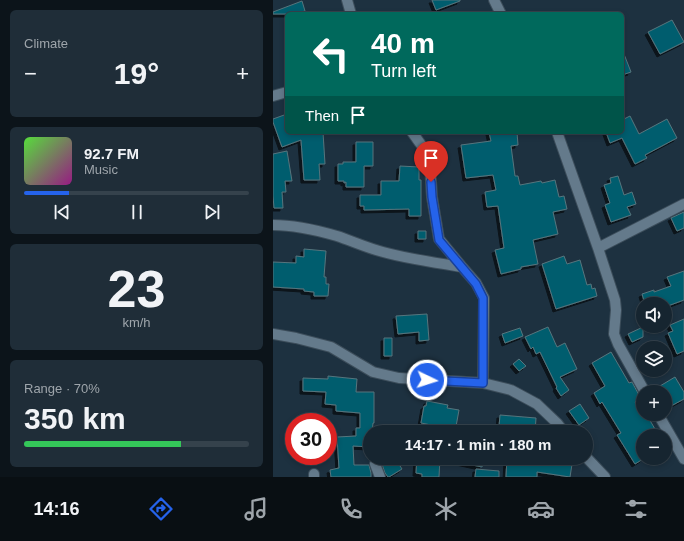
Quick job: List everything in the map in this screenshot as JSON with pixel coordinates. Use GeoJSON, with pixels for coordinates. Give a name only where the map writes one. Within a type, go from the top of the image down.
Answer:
{"type":"FeatureCollection","features":[{"type":"Feature","properties":{"kind":"street"},"geometry":{"type":"LineString","coordinates":[[347,0],[350,12]]}},
{"type":"Feature","properties":{"kind":"street"},"geometry":{"type":"LineString","coordinates":[[494,0],[500,12]]}},
{"type":"Feature","properties":{"kind":"street"},"geometry":{"type":"LineString","coordinates":[[273,96],[285,93]]}},
{"type":"Feature","properties":{"kind":"street"},"geometry":{"type":"LineString","coordinates":[[413,134],[422,146],[430,166],[432,197],[439,240],[476,284],[483,298],[483,383]]}},
{"type":"Feature","properties":{"kind":"street"},"geometry":{"type":"LineString","coordinates":[[558,134],[615,300],[616,310],[614,334],[641,385]]}},
{"type":"Feature","properties":{"kind":"street"},"geometry":{"type":"LineString","coordinates":[[598,248],[684,204]]}},
{"type":"Feature","properties":{"kind":"street"},"geometry":{"type":"LineString","coordinates":[[273,225],[286,225],[314,230],[383,252],[425,262],[462,267]]}},
{"type":"Feature","properties":{"kind":"street"},"geometry":{"type":"LineString","coordinates":[[273,334],[331,347],[373,372],[399,378],[483,383],[511,390],[537,404],[559,425]]}},
{"type":"Feature","properties":{"kind":"street"},"geometry":{"type":"LineString","coordinates":[[662,421],[684,459]]}},
{"type":"Feature","properties":{"kind":"street"},"geometry":{"type":"LineString","coordinates":[[593,464],[605,477]]}},
{"type":"Feature","properties":{"kind":"street"},"geometry":{"type":"LineString","coordinates":[[375,465],[380,477]]}},
{"type":"Feature","properties":{"kind":"building"},"geometry":{"type":"Polygon","coordinates":[[[432,0],[460,0],[460,1],[436,10],[432,0]]]}},
{"type":"Feature","properties":{"kind":"building"},"geometry":{"type":"Polygon","coordinates":[[[302,1],[305,11],[285,12],[285,14],[273,14],[273,12],[302,1]]]}},
{"type":"Feature","properties":{"kind":"building"},"geometry":{"type":"Polygon","coordinates":[[[672,20],[684,42],[660,54],[648,32],[672,20]]]}},
{"type":"Feature","properties":{"kind":"building"},"geometry":{"type":"Polygon","coordinates":[[[624,54],[631,72],[624,74],[624,54]]]}},
{"type":"Feature","properties":{"kind":"building"},"geometry":{"type":"Polygon","coordinates":[[[285,115],[285,134],[323,134],[325,164],[319,164],[320,180],[304,180],[301,140],[282,147],[273,119],[285,115]]]}},
{"type":"Feature","properties":{"kind":"building"},"geometry":{"type":"Polygon","coordinates":[[[630,116],[639,134],[667,119],[677,138],[645,155],[647,158],[635,164],[622,138],[610,143],[607,134],[624,134],[624,119],[630,116]]]}},
{"type":"Feature","properties":{"kind":"building"},"geometry":{"type":"Polygon","coordinates":[[[489,134],[517,134],[518,145],[511,146],[515,176],[518,176],[520,185],[555,180],[559,197],[564,196],[567,209],[553,212],[558,234],[533,240],[538,264],[521,267],[521,269],[501,274],[495,250],[504,248],[498,206],[487,207],[485,192],[496,190],[493,175],[466,178],[461,145],[491,141],[489,134]]]}},
{"type":"Feature","properties":{"kind":"building"},"geometry":{"type":"Polygon","coordinates":[[[356,142],[373,142],[373,166],[364,166],[364,187],[346,187],[346,182],[344,183],[344,181],[338,181],[338,164],[343,164],[343,162],[356,162],[356,142]]]}},
{"type":"Feature","properties":{"kind":"building"},"geometry":{"type":"Polygon","coordinates":[[[287,151],[292,181],[285,181],[286,192],[282,192],[283,208],[274,208],[273,154],[287,151]]]}},
{"type":"Feature","properties":{"kind":"building"},"geometry":{"type":"Polygon","coordinates":[[[400,166],[419,167],[419,180],[421,180],[421,216],[409,216],[409,209],[364,210],[364,206],[360,206],[360,195],[381,195],[381,181],[399,181],[400,166]]]}},
{"type":"Feature","properties":{"kind":"building"},"geometry":{"type":"Polygon","coordinates":[[[618,176],[624,195],[632,192],[636,204],[627,207],[631,215],[611,222],[605,205],[610,203],[604,185],[611,183],[610,178],[618,176]]]}},
{"type":"Feature","properties":{"kind":"building"},"geometry":{"type":"Polygon","coordinates":[[[684,212],[684,228],[677,231],[671,218],[684,212]]]}},
{"type":"Feature","properties":{"kind":"building"},"geometry":{"type":"Polygon","coordinates":[[[418,231],[426,231],[426,239],[418,239],[418,231]]]}},
{"type":"Feature","properties":{"kind":"building"},"geometry":{"type":"Polygon","coordinates":[[[304,249],[326,251],[324,277],[326,277],[326,284],[329,284],[328,296],[314,296],[314,292],[304,291],[304,289],[273,287],[273,262],[296,263],[296,256],[304,257],[304,249]]]}},
{"type":"Feature","properties":{"kind":"building"},"geometry":{"type":"Polygon","coordinates":[[[564,256],[567,264],[580,260],[587,285],[591,284],[592,289],[595,288],[597,296],[556,309],[542,264],[564,256]]]}},
{"type":"Feature","properties":{"kind":"building"},"geometry":{"type":"Polygon","coordinates":[[[684,271],[684,300],[672,304],[672,297],[643,297],[642,294],[654,290],[654,292],[671,286],[667,277],[684,271]]]}},
{"type":"Feature","properties":{"kind":"building"},"geometry":{"type":"Polygon","coordinates":[[[427,314],[429,340],[419,341],[419,332],[398,334],[396,316],[427,314]]]}},
{"type":"Feature","properties":{"kind":"building"},"geometry":{"type":"Polygon","coordinates":[[[684,319],[684,351],[677,354],[668,333],[672,333],[673,331],[672,324],[684,319]]]}},
{"type":"Feature","properties":{"kind":"building"},"geometry":{"type":"Polygon","coordinates":[[[548,327],[557,347],[565,343],[577,369],[560,377],[569,390],[561,396],[540,352],[536,354],[533,347],[531,349],[525,337],[548,327]]]}},
{"type":"Feature","properties":{"kind":"building"},"geometry":{"type":"Polygon","coordinates":[[[520,328],[523,336],[505,343],[502,334],[520,328]]]}},
{"type":"Feature","properties":{"kind":"building"},"geometry":{"type":"Polygon","coordinates":[[[636,330],[636,333],[643,333],[643,337],[632,342],[628,334],[636,330]]]}},
{"type":"Feature","properties":{"kind":"building"},"geometry":{"type":"Polygon","coordinates":[[[384,338],[392,338],[392,356],[384,356],[384,338]]]}},
{"type":"Feature","properties":{"kind":"building"},"geometry":{"type":"Polygon","coordinates":[[[611,352],[629,383],[632,382],[636,389],[636,421],[650,421],[655,429],[636,429],[635,464],[617,435],[621,433],[602,402],[600,404],[594,393],[605,386],[592,363],[611,352]]]}},
{"type":"Feature","properties":{"kind":"building"},"geometry":{"type":"Polygon","coordinates":[[[519,359],[526,366],[519,371],[513,364],[519,359]]]}},
{"type":"Feature","properties":{"kind":"building"},"geometry":{"type":"Polygon","coordinates":[[[328,376],[357,379],[356,392],[374,392],[374,423],[373,425],[363,425],[363,447],[353,446],[354,465],[369,465],[371,477],[331,477],[330,470],[339,468],[337,437],[356,436],[356,428],[360,428],[360,413],[336,411],[336,405],[325,404],[326,392],[303,391],[303,378],[328,379],[328,376]]]}},
{"type":"Feature","properties":{"kind":"building"},"geometry":{"type":"Polygon","coordinates":[[[675,377],[684,392],[684,399],[672,405],[672,385],[662,385],[675,377]]]}},
{"type":"Feature","properties":{"kind":"building"},"geometry":{"type":"Polygon","coordinates":[[[427,401],[448,405],[447,408],[459,410],[456,425],[431,425],[421,423],[424,406],[426,406],[427,401]]]}},
{"type":"Feature","properties":{"kind":"building"},"geometry":{"type":"Polygon","coordinates":[[[580,404],[589,418],[579,425],[569,411],[580,404]]]}},
{"type":"Feature","properties":{"kind":"building"},"geometry":{"type":"Polygon","coordinates":[[[500,415],[536,418],[536,425],[499,425],[500,415]]]}},
{"type":"Feature","properties":{"kind":"building"},"geometry":{"type":"Polygon","coordinates":[[[382,465],[399,465],[402,469],[389,477],[385,473],[382,465]]]}},
{"type":"Feature","properties":{"kind":"building"},"geometry":{"type":"Polygon","coordinates":[[[417,465],[440,465],[439,477],[422,477],[422,474],[416,473],[417,465]]]}},
{"type":"Feature","properties":{"kind":"building"},"geometry":{"type":"Polygon","coordinates":[[[507,465],[572,465],[570,477],[537,472],[537,477],[506,477],[507,465]]]}},
{"type":"Feature","properties":{"kind":"building"},"geometry":{"type":"Polygon","coordinates":[[[476,469],[499,471],[499,477],[475,477],[476,469]]]}},
{"type":"Feature","properties":{"kind":"route"},"geometry":{"type":"LineString","coordinates":[[427,380],[483,383],[483,298],[476,284],[439,240],[431,182]]}}]}
